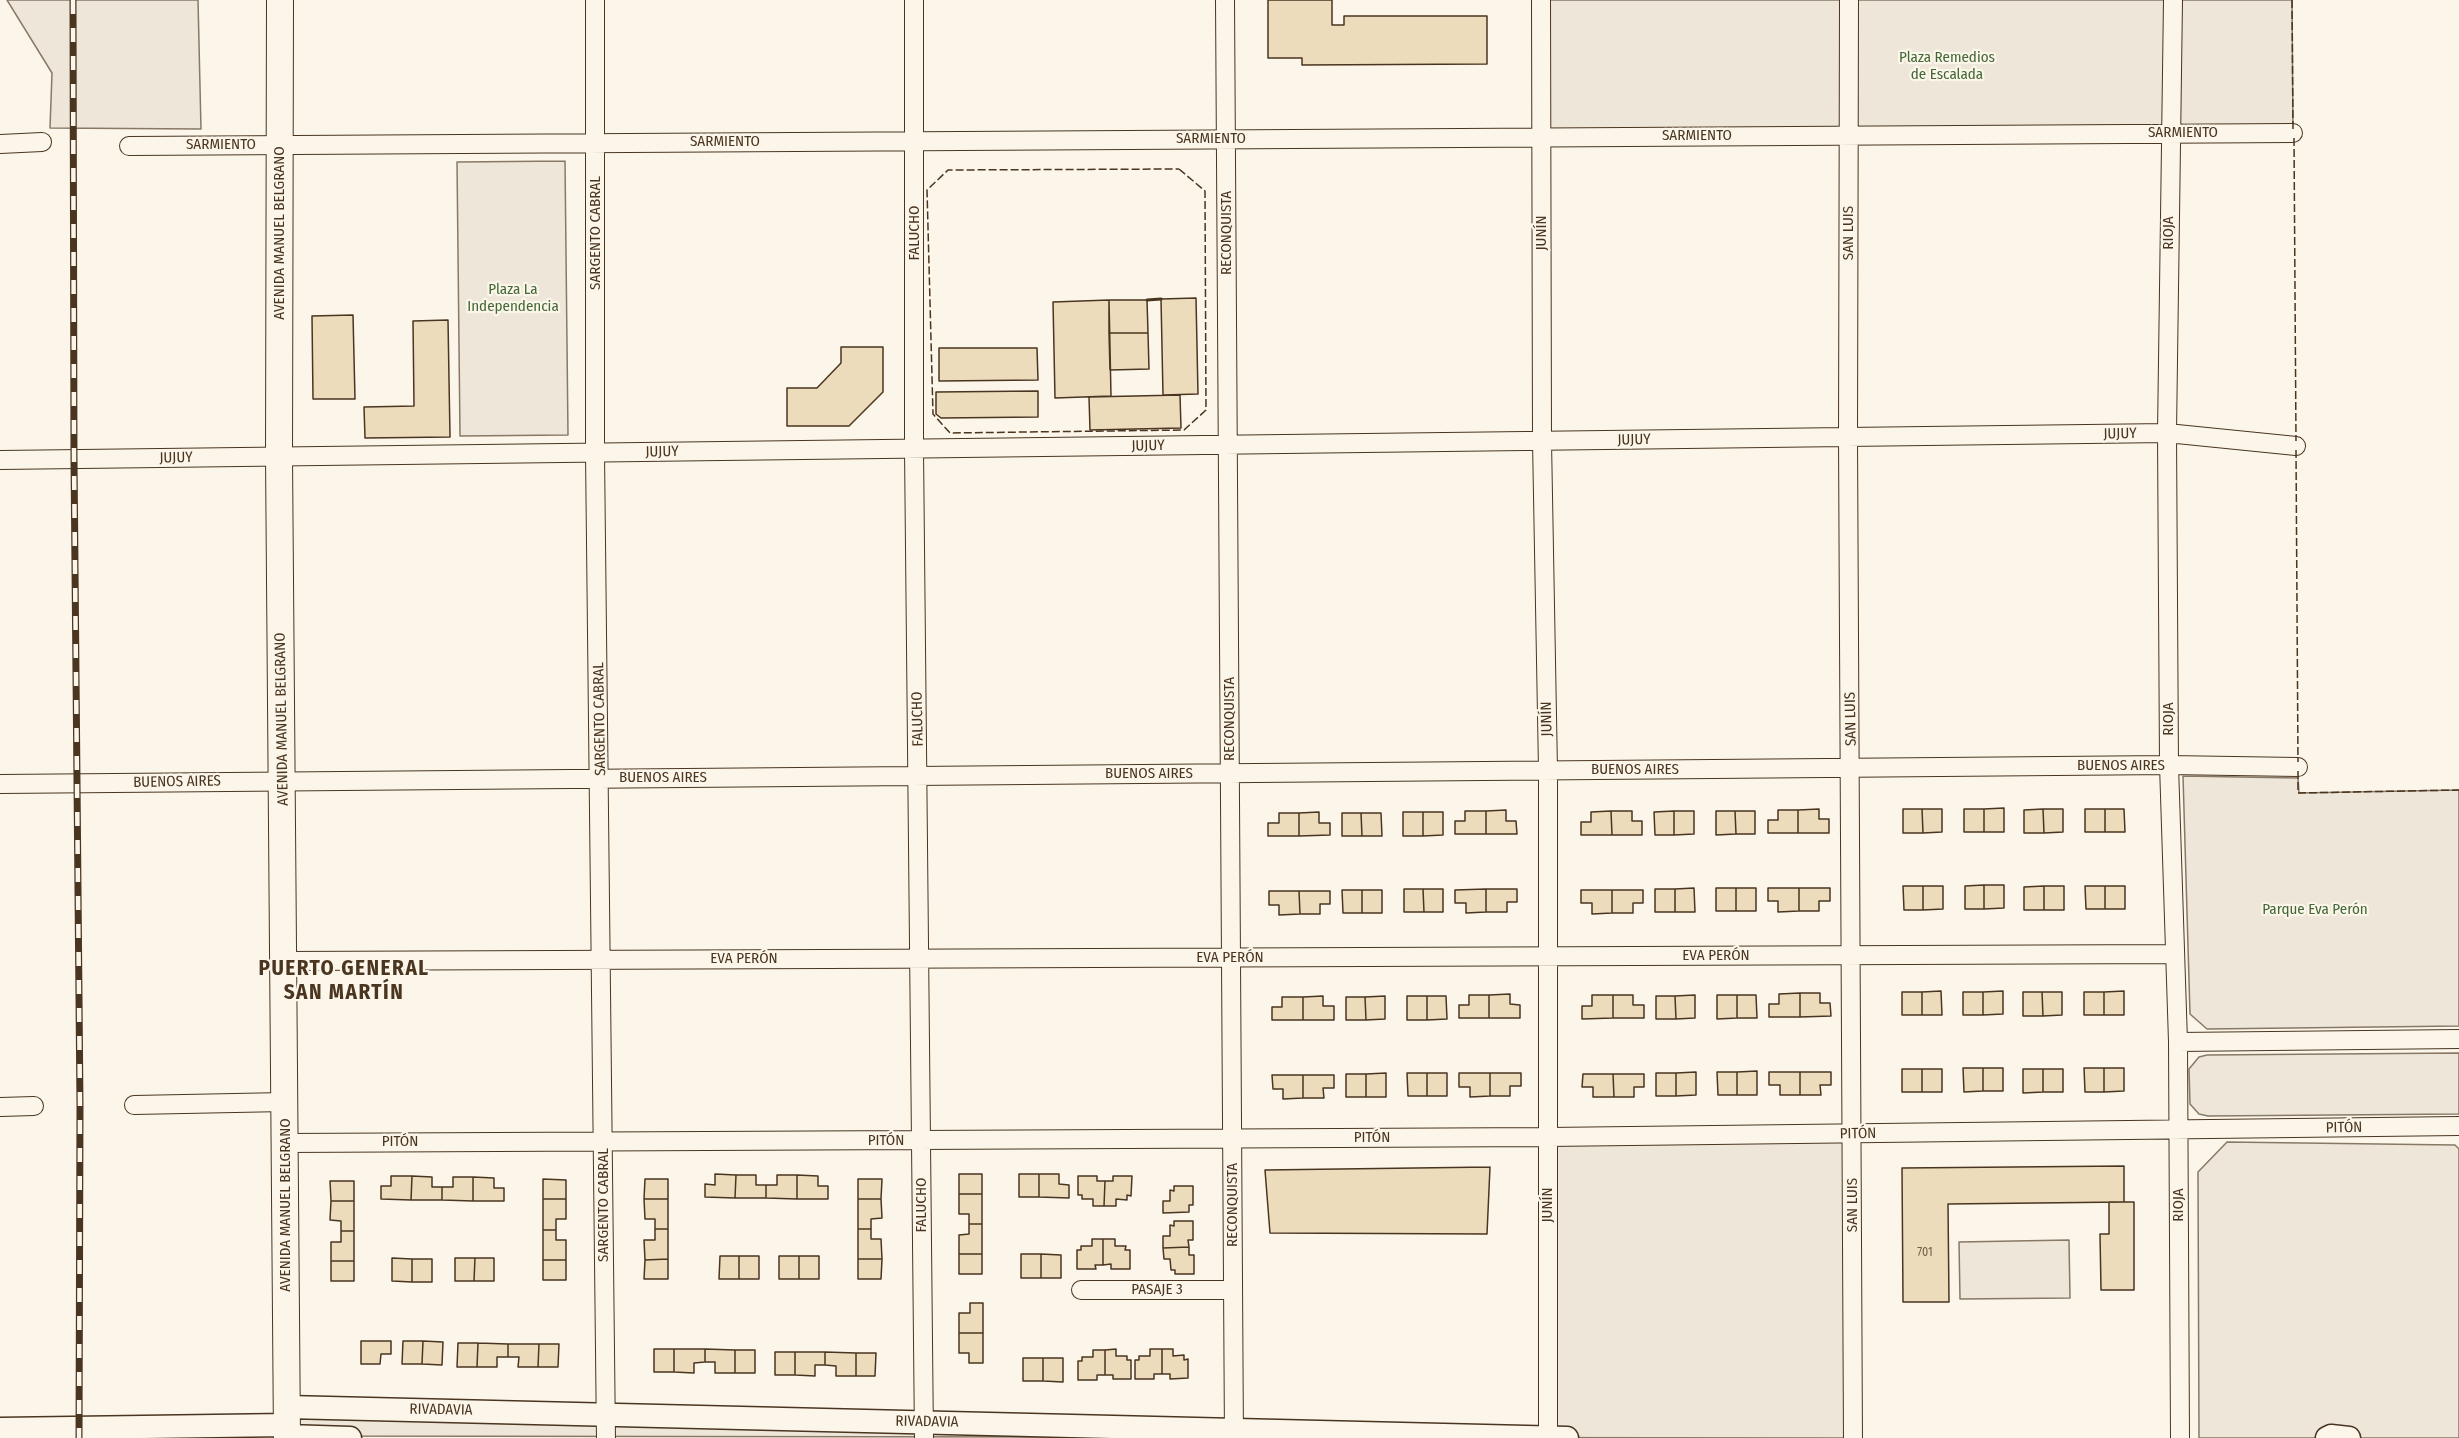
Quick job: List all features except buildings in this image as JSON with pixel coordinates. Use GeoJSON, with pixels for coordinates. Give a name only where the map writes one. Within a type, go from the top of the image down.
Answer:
{"type":"FeatureCollection","features":[{"type":"Feature","properties":{"kind":"main road","name":"AVENIDA MANUEL BELGRANO"},"geometry":{"type":"LineString","coordinates":[[280,0],[279,457],[285,961],[286,1427]]}},
{"type":"Feature","properties":{"kind":"street","name":"SARGENTO CABRAL"},"geometry":{"type":"LineString","coordinates":[[595,0],[595,453],[601,778],[606,1438]]}},
{"type":"Feature","properties":{"kind":"street","name":"FALUCHO"},"geometry":{"type":"LineString","coordinates":[[914,0],[914,449],[924,1430]]}},
{"type":"Feature","properties":{"kind":"street","name":"RECONQUISTA"},"geometry":{"type":"LineString","coordinates":[[1225,0],[1234,1434]]}},
{"type":"Feature","properties":{"kind":"street","name":"JUNÍN"},"geometry":{"type":"LineString","coordinates":[[1541,0],[1542,441],[1548,770],[1548,1438]]}},
{"type":"Feature","properties":{"kind":"street","name":"SAN LUIS"},"geometry":{"type":"LineString","coordinates":[[1849,0],[1848,437],[1853,1438]]}},
{"type":"Feature","properties":{"kind":"street","name":"RIOJA"},"geometry":{"type":"LineString","coordinates":[[2173,0],[2169,133],[2167,433],[2169,765],[2178,1042],[2180,1438]]}},
{"type":"Feature","properties":{"kind":"street","name":"SARMIENTO"},"geometry":{"type":"LineString","coordinates":[[129,146],[2294,133]]}},
{"type":"Feature","properties":{"kind":"street"},"geometry":{"type":"LineString","coordinates":[[0,144],[42,142]]}},
{"type":"Feature","properties":{"kind":"street","name":"JUJUY"},"geometry":{"type":"LineString","coordinates":[[0,460],[2167,433],[2296,446]]}},
{"type":"Feature","properties":{"kind":"street","name":"BUENOS AIRES"},"geometry":{"type":"LineString","coordinates":[[0,784],[2169,765],[2298,767]]}},
{"type":"Feature","properties":{"kind":"street","name":"EVA PERÓN"},"geometry":{"type":"LineString","coordinates":[[285,961],[2175,954]]}},
{"type":"Feature","properties":{"kind":"street"},"geometry":{"type":"LineString","coordinates":[[2178,1042],[2459,1039]]}},
{"type":"Feature","properties":{"kind":"street"},"geometry":{"type":"LineString","coordinates":[[134,1105],[285,1102]]}},
{"type":"Feature","properties":{"kind":"street"},"geometry":{"type":"LineString","coordinates":[[0,1107],[34,1106]]}},
{"type":"Feature","properties":{"kind":"street","name":"PITÓN"},"geometry":{"type":"LineString","coordinates":[[285,1143],[1548,1137],[2459,1126]]}},
{"type":"Feature","properties":{"kind":"street","name":"PASAJE 3"},"geometry":{"type":"LineString","coordinates":[[1081,1290],[1233,1290]]}},
{"type":"Feature","properties":{"kind":"street","name":"RIVADAVIA"},"geometry":{"type":"LineString","coordinates":[[0,1429],[286,1427],[606,1414],[924,1430],[1567,1438]]}},
{"type":"Feature","properties":{"kind":"street","name":"RIVADAVIA"},"geometry":{"type":"LineString","coordinates":[[286,1427],[350,1438]]}},
{"type":"Feature","properties":{"kind":"street"},"geometry":{"type":"LineString","coordinates":[[2327,1438],[2331,1436],[2349,1438]]}},
{"type":"Feature","properties":{"kind":"green space"},"geometry":{"type":"Polygon","coordinates":[[[7,0],[198,0],[201,129],[50,128],[52,73],[7,0]]]}},
{"type":"Feature","properties":{"kind":"green space","name":"Plaza Remedios de Escalada"},"geometry":{"type":"Polygon","coordinates":[[[1541,0],[2292,0],[2293,133],[1542,137],[1541,0]]]}},
{"type":"Feature","properties":{"kind":"green space","name":"Plaza La Independencia"},"geometry":{"type":"Polygon","coordinates":[[[565,161],[568,435],[460,436],[457,162],[565,161]]]}},
{"type":"Feature","properties":{"kind":"green space","name":"Parque Eva Perón"},"geometry":{"type":"Polygon","coordinates":[[[2183,776],[2298,778],[2299,793],[2459,790],[2459,1026],[2207,1029],[2190,1014],[2183,776]]]}},
{"type":"Feature","properties":{"kind":"green space"},"geometry":{"type":"Polygon","coordinates":[[[2459,1053],[2459,1114],[2208,1116],[2199,1114],[2190,1104],[2189,1069],[2199,1057],[2207,1055],[2459,1053]]]}},
{"type":"Feature","properties":{"kind":"green space"},"geometry":{"type":"Polygon","coordinates":[[[1852,1134],[1853,1438],[1547,1438],[1548,1137],[1852,1134]]]}},
{"type":"Feature","properties":{"kind":"green space"},"geometry":{"type":"Polygon","coordinates":[[[2227,1142],[2455,1145],[2459,1149],[2459,1438],[2199,1438],[2198,1172],[2227,1142]]]}},
{"type":"Feature","properties":{"kind":"green space"},"geometry":{"type":"Polygon","coordinates":[[[2069,1240],[2070,1298],[1960,1299],[1959,1242],[2069,1240]]]}},
{"type":"Feature","properties":{"kind":"green space"},"geometry":{"type":"Polygon","coordinates":[[[287,1407],[1530,1438],[287,1436],[287,1407]]]}},
{"type":"Feature","properties":{"kind":"railway"},"geometry":{"type":"LineString","coordinates":[[73,0],[74,459],[80,1106],[79,1438]]}},
{"type":"Feature","properties":{"kind":"fence"},"geometry":{"type":"LineString","coordinates":[[2292,0],[2293,129]]}},
{"type":"Feature","properties":{"kind":"fence"},"geometry":{"type":"LineString","coordinates":[[2294,138],[2296,441]]}},
{"type":"Feature","properties":{"kind":"fence"},"geometry":{"type":"LineString","coordinates":[[1179,169],[1205,191],[1206,410],[1184,430],[950,433],[933,414],[927,190],[948,170],[1179,169]]}},
{"type":"Feature","properties":{"kind":"fence"},"geometry":{"type":"LineString","coordinates":[[2296,450],[2298,762]]}},
{"type":"Feature","properties":{"kind":"fence"},"geometry":{"type":"LineString","coordinates":[[2298,771],[2298,793],[2459,790]]}},
{"type":"Feature","properties":{"kind":"wall"},"geometry":{"type":"LineString","coordinates":[[1147,300],[1161,299]]}},
{"type":"Feature","properties":{"kind":"district","name":"PUERTO GENERAL SAN MARTÍN"},"geometry":{"type":"Point","coordinates":[344,981]}}]}
